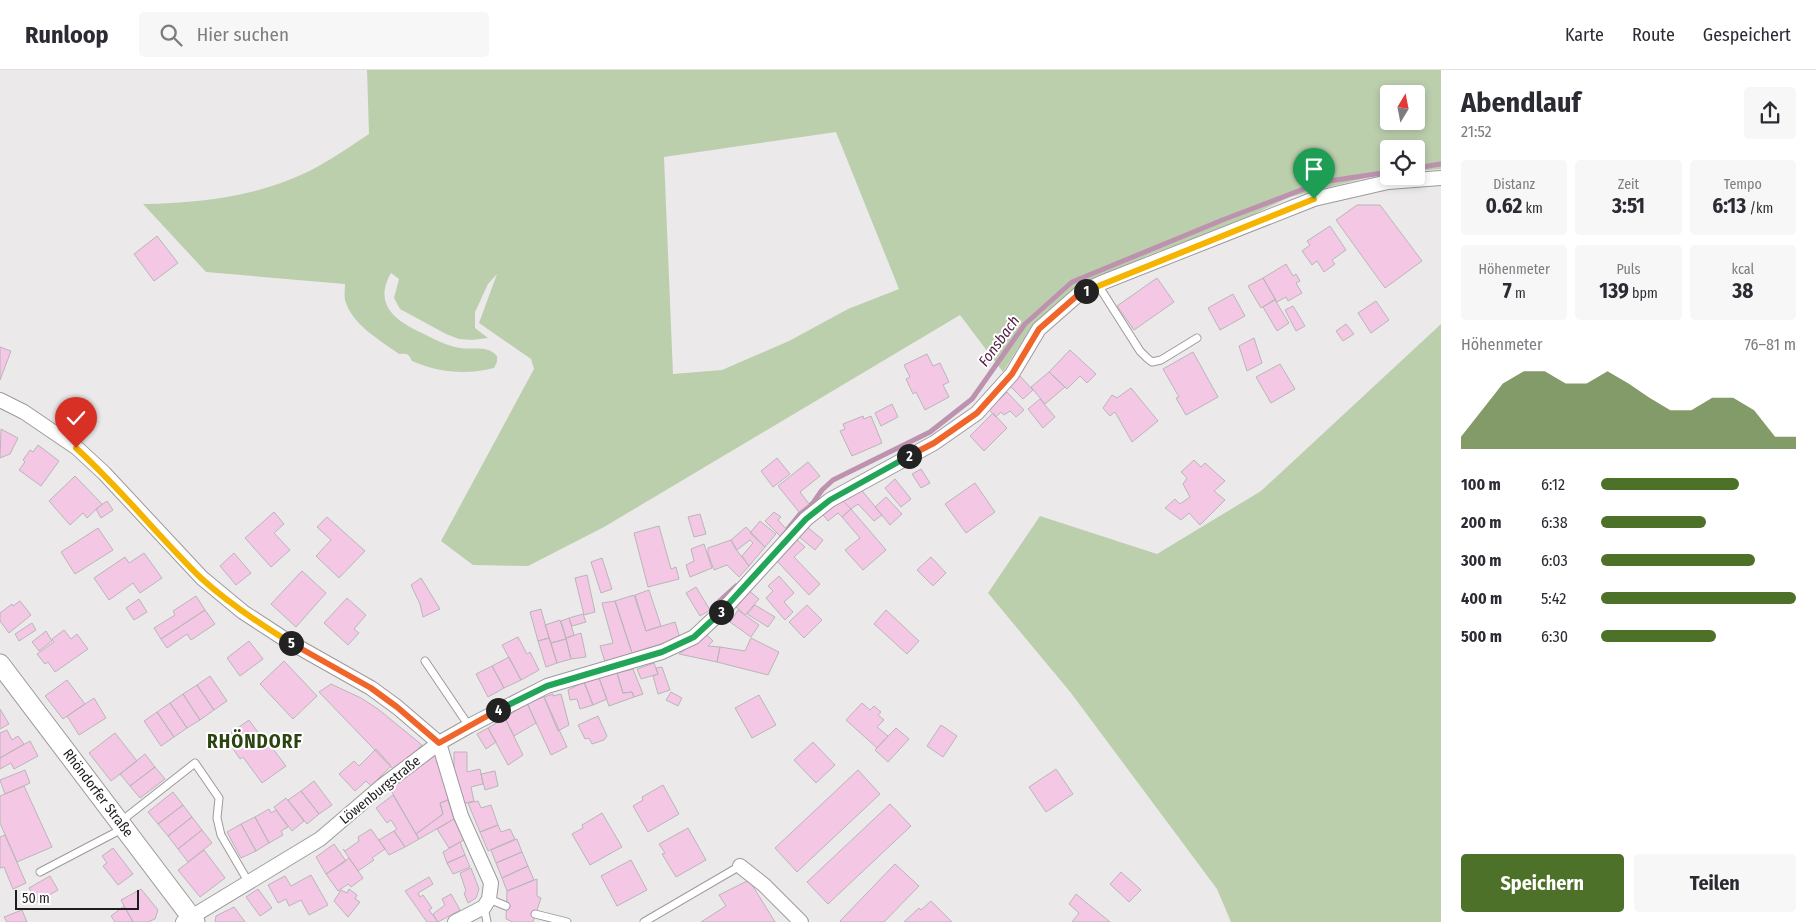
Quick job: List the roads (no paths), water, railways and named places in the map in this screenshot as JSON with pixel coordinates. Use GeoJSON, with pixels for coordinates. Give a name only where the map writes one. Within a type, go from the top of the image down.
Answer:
{"type":"FeatureCollection","features":[{"type":"Feature","properties":{"kind":"main road","name":"Rhöndorfer Straße"},"geometry":{"type":"LineString","coordinates":[[0,664],[122,825],[190,920]]}},
{"type":"Feature","properties":{"kind":"street","name":"Löwenburgstraße"},"geometry":{"type":"LineString","coordinates":[[190,920],[320,839],[382,786],[439,743],[469,726],[547,686],[662,652],[694,637],[725,608],[806,519],[830,500],[934,443],[977,413],[1012,374],[1039,329],[1080,293],[1314,199],[1388,182],[1441,178]]}},
{"type":"Feature","properties":{"kind":"street"},"geometry":{"type":"LineString","coordinates":[[0,400],[24,412],[76,448],[104,473],[202,578],[243,612],[286,640],[371,688],[397,707],[439,743],[461,816],[491,883],[486,903],[455,922]]}},
{"type":"Feature","properties":{"kind":"street"},"geometry":{"type":"LineString","coordinates":[[740,866],[764,885],[801,922]]}},
{"type":"Feature","properties":{"kind":"lane"},"geometry":{"type":"LineString","coordinates":[[1098,285],[1140,351],[1152,362],[1161,360],[1197,338]]}},
{"type":"Feature","properties":{"kind":"lane"},"geometry":{"type":"LineString","coordinates":[[425,661],[469,726]]}},
{"type":"Feature","properties":{"kind":"lane"},"geometry":{"type":"LineString","coordinates":[[40,872],[122,825],[195,763],[219,798],[217,818],[222,835],[249,882]]}},
{"type":"Feature","properties":{"kind":"lane"},"geometry":{"type":"LineString","coordinates":[[644,922],[740,866]]}},
{"type":"Feature","properties":{"kind":"lane"},"geometry":{"type":"LineString","coordinates":[[486,922],[486,903],[506,906]]}},
{"type":"Feature","properties":{"kind":"lane"},"geometry":{"type":"LineString","coordinates":[[535,914],[567,922]]}},
{"type":"Feature","properties":{"kind":"waterway","name":"Fonsbach"},"geometry":{"type":"LineString","coordinates":[[1425,167],[1441,164]]}},
{"type":"Feature","properties":{"kind":"waterway","name":"Fonsbach"},"geometry":{"type":"LineString","coordinates":[[782,536],[800,514],[813,503],[822,490],[833,480],[930,432],[972,399],[1025,324],[1072,282],[1225,219],[1322,182],[1380,173]]}},
{"type":"Feature","properties":{"kind":"waterway","name":"Fonsbach"},"geometry":{"type":"LineString","coordinates":[[713,607],[736,586]]}},
{"type":"Feature","properties":{"kind":"district","name":"RHÖNDORF"},"geometry":{"type":"Point","coordinates":[255,741]}}]}
